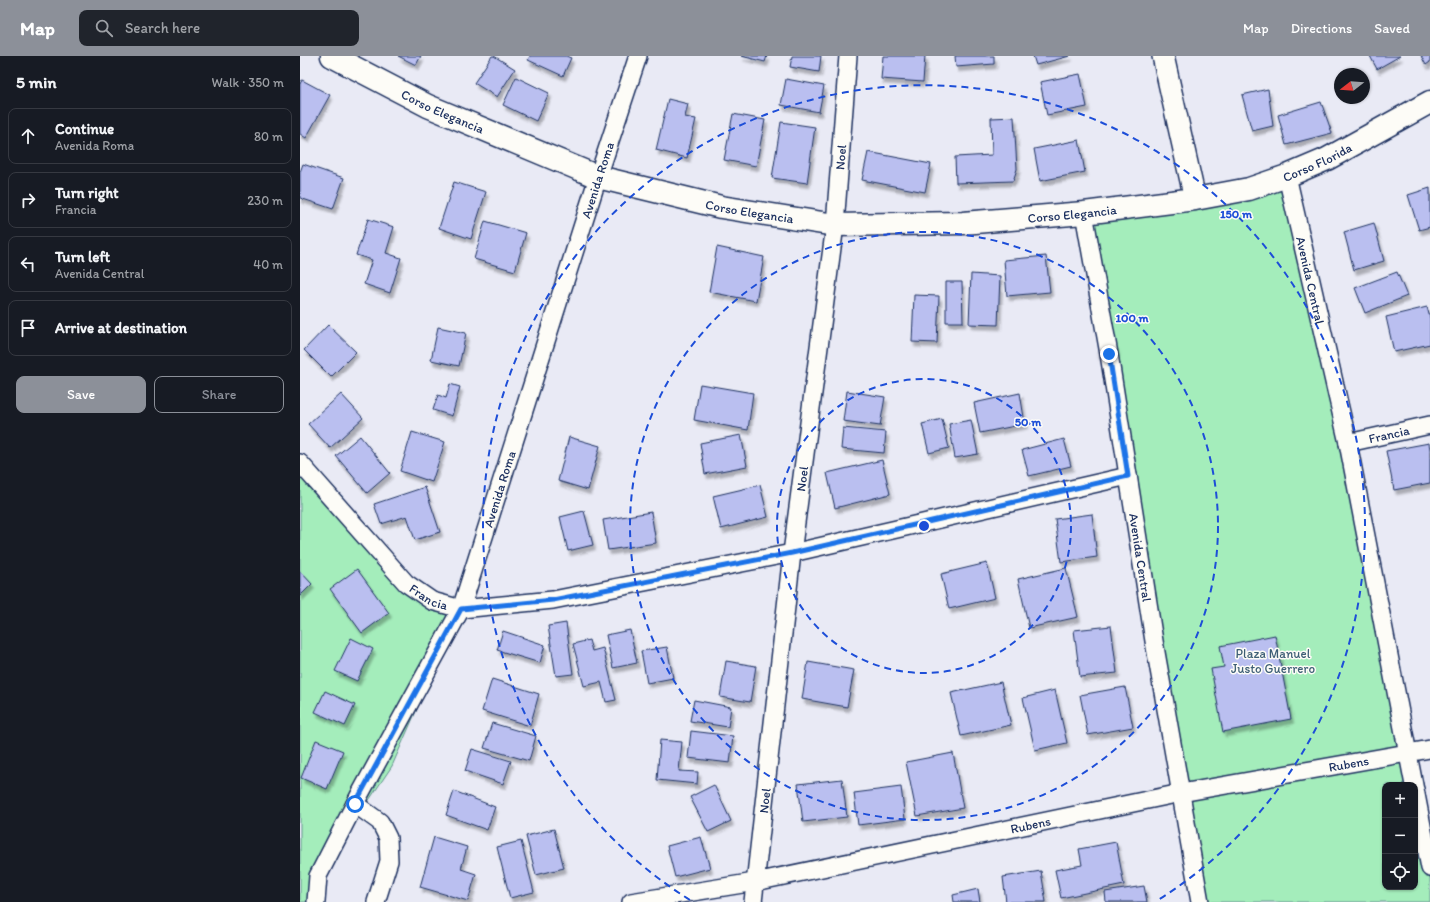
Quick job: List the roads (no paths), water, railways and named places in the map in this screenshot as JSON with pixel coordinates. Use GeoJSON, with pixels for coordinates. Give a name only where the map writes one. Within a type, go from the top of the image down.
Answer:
{"type":"FeatureCollection","features":[{"type":"Feature","properties":{"kind":"main road","name":"Corso Elegancia"},"geometry":{"type":"LineString","coordinates":[[332,56],[428,106],[598,176],[722,207],[835,225],[963,223],[1084,213],[1195,198]]}},
{"type":"Feature","properties":{"kind":"main road","name":"Corso Florida"},"geometry":{"type":"LineString","coordinates":[[1195,198],[1249,189],[1287,176],[1327,158],[1430,102]]}},
{"type":"Feature","properties":{"kind":"street","name":"Avenida Roma"},"geometry":{"type":"LineString","coordinates":[[316,902],[318,876],[355,804],[461,609],[598,176],[638,56]]}},
{"type":"Feature","properties":{"kind":"street","name":"Noel"},"geometry":{"type":"LineString","coordinates":[[753,902],[792,553],[835,225],[848,56]]}},
{"type":"Feature","properties":{"kind":"street"},"geometry":{"type":"LineString","coordinates":[[1163,56],[1195,198]]}},
{"type":"Feature","properties":{"kind":"street","name":"Avenida Central"},"geometry":{"type":"LineString","coordinates":[[1287,176],[1348,443],[1413,782]]}},
{"type":"Feature","properties":{"kind":"street","name":"Avenida Central"},"geometry":{"type":"LineString","coordinates":[[1084,213],[1109,354],[1154,641],[1200,902]]}},
{"type":"Feature","properties":{"kind":"street","name":"Francia"},"geometry":{"type":"LineString","coordinates":[[1348,443],[1430,425]]}},
{"type":"Feature","properties":{"kind":"street","name":"Francia"},"geometry":{"type":"LineString","coordinates":[[300,463],[406,583],[432,601],[461,609],[553,600],[792,553],[1128,476]]}},
{"type":"Feature","properties":{"kind":"street","name":"Rubens"},"geometry":{"type":"LineString","coordinates":[[631,902],[755,882],[1181,793],[1430,750]]}},
{"type":"Feature","properties":{"kind":"street"},"geometry":{"type":"LineString","coordinates":[[355,804],[380,822],[388,838],[390,861],[376,902]]}},
{"type":"Feature","properties":{"kind":"street"},"geometry":{"type":"LineString","coordinates":[[1418,805],[1430,868]]}},
{"type":"Feature","properties":{"kind":"park label","name":"Plaza Manuel Justo Guerrero"},"geometry":{"type":"Point","coordinates":[1273,660]}}]}
